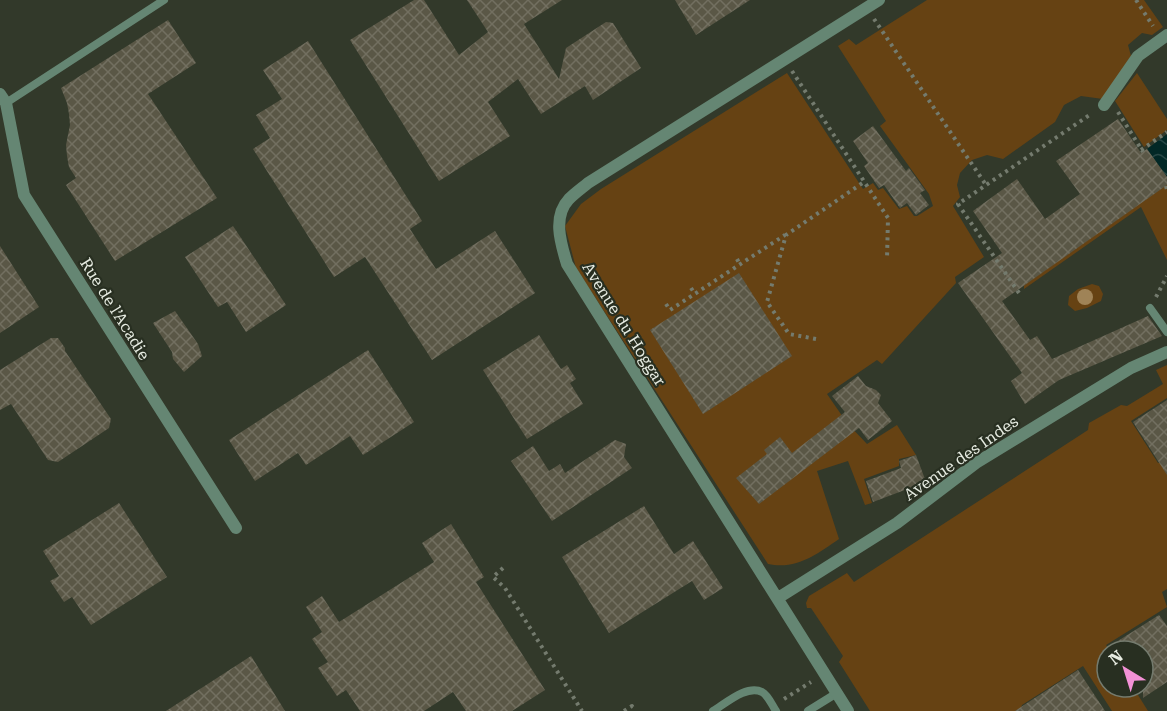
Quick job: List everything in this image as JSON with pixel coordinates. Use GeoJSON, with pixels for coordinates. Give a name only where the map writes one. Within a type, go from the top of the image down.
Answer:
{"type":"FeatureCollection","features":[{"type":"Feature","properties":{"kind":"street","name":"Avenue du Hoggar"},"geometry":{"type":"LineString","coordinates":[[848,711],[567,264],[559,235],[560,215],[567,200],[588,183],[879,0]]}},
{"type":"Feature","properties":{"kind":"street"},"geometry":{"type":"LineString","coordinates":[[1107,101],[1138,56],[1165,37]]}},
{"type":"Feature","properties":{"kind":"street","name":"Rue de l’Acadie"},"geometry":{"type":"LineString","coordinates":[[3,99],[24,195],[236,528]]}},
{"type":"Feature","properties":{"kind":"street","name":"Avenue des Indes"},"geometry":{"type":"LineString","coordinates":[[778,598],[897,523],[976,464],[1121,374],[1167,352]]}},
{"type":"Feature","properties":{"kind":"lane"},"geometry":{"type":"LineString","coordinates":[[3,99],[164,0]]}},
{"type":"Feature","properties":{"kind":"lane"},"geometry":{"type":"LineString","coordinates":[[1150,308],[1167,332]]}},
{"type":"Feature","properties":{"kind":"lane"},"geometry":{"type":"LineString","coordinates":[[713,711],[736,696],[753,690],[762,692],[775,708]]}},
{"type":"Feature","properties":{"kind":"lane"},"geometry":{"type":"LineString","coordinates":[[808,711],[837,693]]}},
{"type":"Feature","properties":{"kind":"path"},"geometry":{"type":"LineString","coordinates":[[1136,0],[1165,37]]}},
{"type":"Feature","properties":{"kind":"path"},"geometry":{"type":"LineString","coordinates":[[867,8],[986,185]]}},
{"type":"Feature","properties":{"kind":"path"},"geometry":{"type":"LineString","coordinates":[[785,60],[888,218],[887,259]]}},
{"type":"Feature","properties":{"kind":"path"},"geometry":{"type":"LineString","coordinates":[[1019,293],[958,204],[1107,101],[1142,151],[1167,132]]}},
{"type":"Feature","properties":{"kind":"path"},"geometry":{"type":"LineString","coordinates":[[666,304],[670,310],[864,182]]}},
{"type":"Feature","properties":{"kind":"path"},"geometry":{"type":"LineString","coordinates":[[786,235],[766,302],[789,334],[816,339]]}},
{"type":"Feature","properties":{"kind":"path"},"geometry":{"type":"LineString","coordinates":[[737,259],[740,265]]}},
{"type":"Feature","properties":{"kind":"path"},"geometry":{"type":"LineString","coordinates":[[1150,308],[1167,276]]}},
{"type":"Feature","properties":{"kind":"path"},"geometry":{"type":"LineString","coordinates":[[692,288],[695,294]]}},
{"type":"Feature","properties":{"kind":"path"},"geometry":{"type":"LineString","coordinates":[[503,568],[493,578],[505,588],[582,711]]}},
{"type":"Feature","properties":{"kind":"path"},"geometry":{"type":"LineString","coordinates":[[775,708],[811,682]]}},
{"type":"Feature","properties":{"kind":"path"},"geometry":{"type":"LineString","coordinates":[[624,711],[632,706],[634,711]]}},
{"type":"Feature","properties":{"kind":"shaded area"},"geometry":{"type":"Polygon","coordinates":[[[927,0],[1144,0],[1163,27],[1152,35],[1142,33],[1128,45],[1131,56],[1103,99],[1081,96],[1064,105],[1055,122],[1003,159],[987,155],[972,160],[960,173],[957,185],[960,197],[953,206],[984,257],[955,277],[956,283],[882,364],[877,360],[827,394],[847,423],[867,444],[897,425],[916,455],[899,459],[899,466],[864,479],[872,503],[865,505],[848,461],[817,471],[839,539],[815,555],[797,563],[768,564],[576,268],[565,226],[581,204],[601,189],[787,73],[863,189],[873,183],[878,190],[883,188],[899,209],[907,206],[914,216],[917,216],[933,206],[929,194],[880,126],[886,121],[838,46],[849,39],[856,45],[927,0]]]}},
{"type":"Feature","properties":{"kind":"shaded area"},"geometry":{"type":"Polygon","coordinates":[[[1137,73],[1167,119],[1167,130],[1144,147],[1115,101],[1137,73]]]}},
{"type":"Feature","properties":{"kind":"shaded area"},"geometry":{"type":"Polygon","coordinates":[[[1167,184],[1167,260],[1141,207],[1024,289],[1024,285],[1167,184]]]}},
{"type":"Feature","properties":{"kind":"shaded area"},"geometry":{"type":"Polygon","coordinates":[[[1092,284],[1099,286],[1103,294],[1101,301],[1075,311],[1068,305],[1069,296],[1078,289],[1092,284]]]}},
{"type":"Feature","properties":{"kind":"shaded area"},"geometry":{"type":"Polygon","coordinates":[[[1167,365],[1167,398],[1131,421],[1158,463],[1164,460],[1167,465],[1167,589],[1162,592],[1167,607],[1116,639],[1095,639],[1095,685],[1083,666],[1022,705],[1020,711],[870,711],[839,662],[843,656],[811,608],[807,608],[806,603],[809,596],[847,573],[854,582],[1088,430],[1089,423],[1121,405],[1127,406],[1163,384],[1156,370],[1167,365]]]}},
{"type":"Feature","properties":{"kind":"shaded area"},"geometry":{"type":"Polygon","coordinates":[[[1104,699],[1140,699],[1148,711],[1112,711],[1104,699]]]}},
{"type":"Feature","properties":{"kind":"water"},"geometry":{"type":"Polygon","coordinates":[[[1167,134],[1167,177],[1147,149],[1167,134]]]}},
{"type":"Feature","properties":{"kind":"building"},"geometry":{"type":"Polygon","coordinates":[[[414,0],[424,0],[459,55],[488,32],[467,0],[562,0],[524,24],[559,79],[566,48],[606,22],[613,23],[641,68],[593,100],[585,86],[541,114],[518,79],[488,102],[510,136],[439,181],[350,40],[414,0]]]}},
{"type":"Feature","properties":{"kind":"building"},"geometry":{"type":"Polygon","coordinates":[[[675,0],[750,0],[696,35],[675,0]]]}},
{"type":"Feature","properties":{"kind":"building"},"geometry":{"type":"Polygon","coordinates":[[[168,20],[196,63],[148,94],[217,198],[115,261],[66,185],[76,178],[69,167],[67,156],[66,145],[70,125],[67,103],[61,88],[168,20]]]}},
{"type":"Feature","properties":{"kind":"building"},"geometry":{"type":"Polygon","coordinates":[[[308,41],[422,221],[410,229],[436,269],[495,231],[535,293],[432,360],[365,257],[334,277],[253,149],[270,138],[256,115],[282,99],[263,70],[308,41]]]}},
{"type":"Feature","properties":{"kind":"building"},"geometry":{"type":"Polygon","coordinates":[[[1118,119],[1141,153],[1147,149],[1167,177],[1167,185],[1002,301],[1030,340],[1037,336],[1052,359],[1148,316],[1162,336],[1059,380],[1025,404],[1011,381],[1022,373],[958,283],[1002,253],[973,211],[1017,179],[1045,219],[1080,194],[1056,161],[1118,119]]]}},
{"type":"Feature","properties":{"kind":"building"},"geometry":{"type":"Polygon","coordinates":[[[873,126],[906,171],[909,168],[925,190],[920,193],[929,205],[916,215],[907,203],[900,208],[884,185],[879,188],[864,166],[868,163],[853,141],[873,126]]]}},
{"type":"Feature","properties":{"kind":"building"},"geometry":{"type":"Polygon","coordinates":[[[233,226],[286,305],[246,332],[227,302],[218,307],[185,257],[233,226]]]}},
{"type":"Feature","properties":{"kind":"building"},"geometry":{"type":"Polygon","coordinates":[[[0,246],[39,307],[0,333],[0,246]]]}},
{"type":"Feature","properties":{"kind":"building"},"geometry":{"type":"Polygon","coordinates":[[[739,273],[792,356],[703,414],[650,330],[739,273]]]}},
{"type":"Feature","properties":{"kind":"building"},"geometry":{"type":"Polygon","coordinates":[[[175,311],[198,344],[202,356],[184,372],[173,359],[172,352],[153,323],[175,311]]]}},
{"type":"Feature","properties":{"kind":"building"},"geometry":{"type":"Polygon","coordinates":[[[539,335],[561,369],[567,365],[576,379],[570,383],[583,404],[527,439],[483,370],[539,335]]]}},
{"type":"Feature","properties":{"kind":"building"},"geometry":{"type":"Polygon","coordinates":[[[51,338],[58,338],[111,419],[109,428],[58,462],[48,460],[11,404],[0,410],[0,370],[51,338]]]}},
{"type":"Feature","properties":{"kind":"building"},"geometry":{"type":"Polygon","coordinates":[[[368,350],[414,422],[363,455],[350,436],[306,465],[298,453],[255,481],[229,440],[368,350]]]}},
{"type":"Feature","properties":{"kind":"building"},"geometry":{"type":"Polygon","coordinates":[[[858,376],[866,386],[881,395],[878,403],[892,421],[868,440],[859,428],[759,504],[736,478],[767,454],[764,450],[780,437],[792,453],[845,412],[832,396],[858,376]]]}},
{"type":"Feature","properties":{"kind":"building"},"geometry":{"type":"Polygon","coordinates":[[[1167,400],[1167,475],[1133,422],[1167,400]]]}},
{"type":"Feature","properties":{"kind":"building"},"geometry":{"type":"Polygon","coordinates":[[[615,440],[626,444],[624,457],[632,468],[552,521],[511,461],[533,446],[549,471],[560,464],[565,473],[615,440]]]}},
{"type":"Feature","properties":{"kind":"building"},"geometry":{"type":"Polygon","coordinates":[[[916,455],[926,482],[873,502],[866,481],[901,468],[899,461],[916,455]]]}},
{"type":"Feature","properties":{"kind":"building"},"geometry":{"type":"Polygon","coordinates":[[[119,503],[167,577],[91,625],[72,597],[64,602],[50,581],[59,576],[43,551],[119,503]]]}},
{"type":"Feature","properties":{"kind":"building"},"geometry":{"type":"Polygon","coordinates":[[[644,506],[674,554],[693,541],[723,588],[704,600],[692,581],[609,633],[562,557],[644,506]]]}},
{"type":"Feature","properties":{"kind":"building"},"geometry":{"type":"Polygon","coordinates":[[[451,524],[484,577],[476,582],[545,690],[512,711],[466,711],[453,692],[424,711],[360,711],[346,690],[337,696],[318,668],[328,662],[312,639],[322,632],[306,607],[322,596],[339,622],[434,562],[422,543],[451,524]]]}},
{"type":"Feature","properties":{"kind":"building"},"geometry":{"type":"Polygon","coordinates":[[[1159,615],[1167,626],[1167,682],[1155,690],[1155,639],[1121,639],[1159,615]]]}},
{"type":"Feature","properties":{"kind":"building"},"geometry":{"type":"Polygon","coordinates":[[[251,656],[285,711],[166,711],[251,656]]]}},
{"type":"Feature","properties":{"kind":"building"},"geometry":{"type":"Polygon","coordinates":[[[1078,670],[1105,711],[1015,711],[1078,670]]]}}]}
